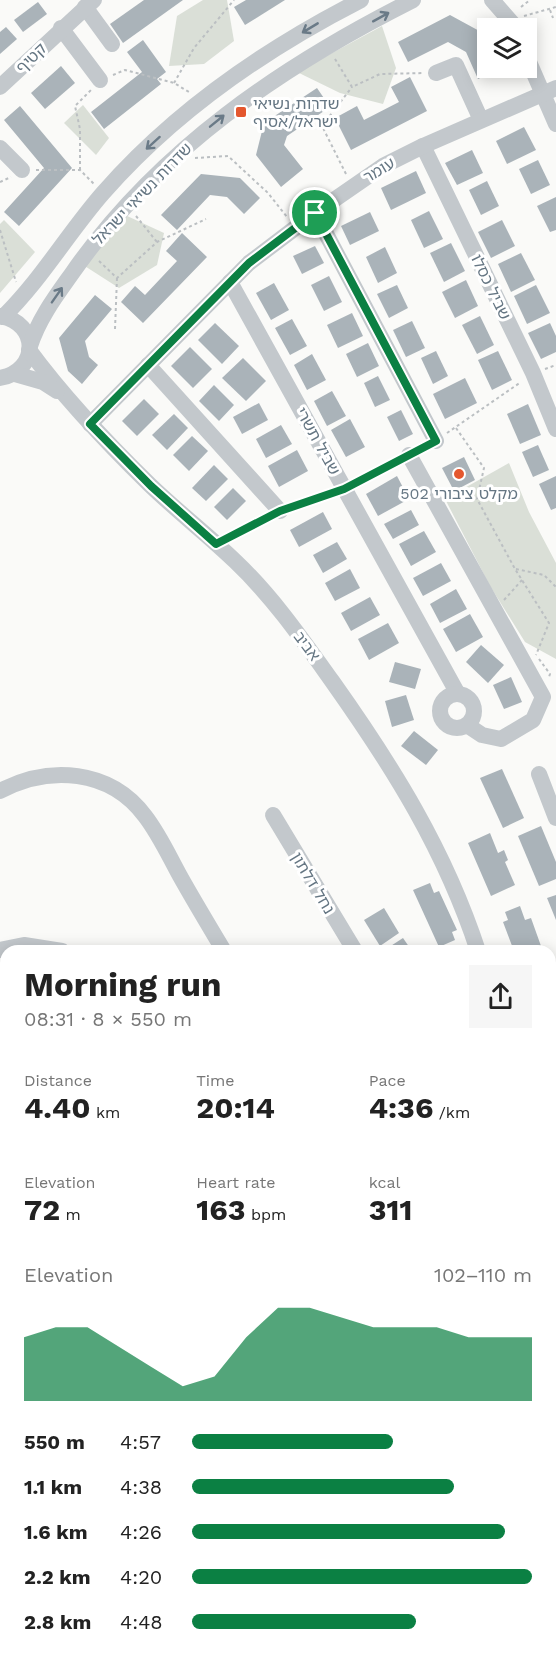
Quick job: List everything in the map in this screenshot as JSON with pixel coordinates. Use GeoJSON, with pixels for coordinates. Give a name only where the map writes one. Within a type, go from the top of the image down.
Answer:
{"type":"FeatureCollection","features":[{"type":"Feature","properties":{"kind":"street","name":"שדרות נשיאי ישראל"},"geometry":{"type":"LineString","coordinates":[[1,316],[21,298],[103,193],[134,160],[202,100],[267,54],[361,0]]}},
{"type":"Feature","properties":{"kind":"street","name":"שדרות נשיאי ישראל"},"geometry":{"type":"LineString","coordinates":[[6,379],[27,361],[44,313],[88,250],[127,205],[172,159],[219,119],[262,88],[328,46],[413,0]]}},
{"type":"Feature","properties":{"kind":"street"},"geometry":{"type":"LineString","coordinates":[[492,0],[512,18]]}},
{"type":"Feature","properties":{"kind":"street"},"geometry":{"type":"LineString","coordinates":[[503,0],[514,18]]}},
{"type":"Feature","properties":{"kind":"street"},"geometry":{"type":"LineString","coordinates":[[515,3],[516,18]]}},
{"type":"Feature","properties":{"kind":"street","name":"קטיף"},"geometry":{"type":"LineString","coordinates":[[0,87],[61,28],[90,4],[112,44]]}},
{"type":"Feature","properties":{"kind":"street","name":"קטיף"},"geometry":{"type":"LineString","coordinates":[[61,28],[100,80]]}},
{"type":"Feature","properties":{"kind":"street"},"geometry":{"type":"LineString","coordinates":[[436,73],[456,65],[481,120]]}},
{"type":"Feature","properties":{"kind":"street"},"geometry":{"type":"LineString","coordinates":[[537,72],[549,90],[556,124]]}},
{"type":"Feature","properties":{"kind":"street","name":"עומר"},"geometry":{"type":"LineString","coordinates":[[90,424],[249,263],[315,213],[383,166],[549,90]]}},
{"type":"Feature","properties":{"kind":"street","name":"שביל כסלו"},"geometry":{"type":"LineString","coordinates":[[423,146],[533,374],[556,429]]}},
{"type":"Feature","properties":{"kind":"street"},"geometry":{"type":"LineString","coordinates":[[0,148],[22,170]]}},
{"type":"Feature","properties":{"kind":"street"},"geometry":{"type":"LineString","coordinates":[[315,213],[436,441]]}},
{"type":"Feature","properties":{"kind":"street","name":"שביל תשרי"},"geometry":{"type":"LineString","coordinates":[[230,282],[458,694]]}},
{"type":"Feature","properties":{"kind":"street","name":"אביב"},"geometry":{"type":"LineString","coordinates":[[1,316],[18,323],[24,329],[30,348],[62,394],[151,486],[254,580],[295,631],[341,693],[406,792],[449,871],[476,945]]}},
{"type":"Feature","properties":{"kind":"street"},"geometry":{"type":"LineString","coordinates":[[148,365],[280,511]]}},
{"type":"Feature","properties":{"kind":"street","name":"אביב"},"geometry":{"type":"LineString","coordinates":[[6,379],[43,382],[62,394]]}},
{"type":"Feature","properties":{"kind":"street"},"geometry":{"type":"LineString","coordinates":[[409,455],[543,697],[532,720],[501,739],[482,735],[467,725],[451,728],[440,716],[443,700],[458,694],[472,703],[474,715],[467,725]]}},
{"type":"Feature","properties":{"kind":"street"},"geometry":{"type":"LineString","coordinates":[[0,791],[27,780],[64,774],[100,781],[116,789],[145,816],[220,945]]}},
{"type":"Feature","properties":{"kind":"street"},"geometry":{"type":"LineString","coordinates":[[539,774],[556,818]]}},
{"type":"Feature","properties":{"kind":"street","name":"נחל דלתון"},"geometry":{"type":"LineString","coordinates":[[273,815],[351,945]]}},
{"type":"Feature","properties":{"kind":"path"},"geometry":{"type":"LineString","coordinates":[[174,83],[194,48],[234,0]]}},
{"type":"Feature","properties":{"kind":"path"},"geometry":{"type":"LineString","coordinates":[[515,3],[530,0]]}},
{"type":"Feature","properties":{"kind":"path"},"geometry":{"type":"LineString","coordinates":[[529,18],[556,7]]}},
{"type":"Feature","properties":{"kind":"path"},"geometry":{"type":"LineString","coordinates":[[550,9],[553,18]]}},
{"type":"Feature","properties":{"kind":"path"},"geometry":{"type":"LineString","coordinates":[[328,46],[352,87]]}},
{"type":"Feature","properties":{"kind":"path"},"geometry":{"type":"LineString","coordinates":[[125,70],[174,83],[202,100]]}},
{"type":"Feature","properties":{"kind":"path"},"geometry":{"type":"LineString","coordinates":[[352,187],[322,126],[352,87],[380,74],[436,73]]}},
{"type":"Feature","properties":{"kind":"path"},"geometry":{"type":"LineString","coordinates":[[75,106],[80,129],[80,171]]}},
{"type":"Feature","properties":{"kind":"path"},"geometry":{"type":"LineString","coordinates":[[194,158],[228,156],[268,193],[295,228]]}},
{"type":"Feature","properties":{"kind":"path"},"geometry":{"type":"LineString","coordinates":[[22,170],[80,171],[103,193]]}},
{"type":"Feature","properties":{"kind":"path"},"geometry":{"type":"LineString","coordinates":[[127,205],[157,242]]}},
{"type":"Feature","properties":{"kind":"path"},"geometry":{"type":"LineString","coordinates":[[115,328],[117,278],[157,242],[206,219]]}},
{"type":"Feature","properties":{"kind":"path"},"geometry":{"type":"LineString","coordinates":[[0,230],[21,298]]}},
{"type":"Feature","properties":{"kind":"path"},"geometry":{"type":"LineString","coordinates":[[88,250],[117,278]]}},
{"type":"Feature","properties":{"kind":"path"},"geometry":{"type":"LineString","coordinates":[[436,441],[495,400]]}},
{"type":"Feature","properties":{"kind":"path"},"geometry":{"type":"LineString","coordinates":[[456,428],[484,468],[477,499],[515,569],[549,623],[536,655],[550,674],[540,692]]}},
{"type":"Feature","properties":{"kind":"path"},"geometry":{"type":"LineString","coordinates":[[216,544],[280,511],[344,489],[409,455]]}},
{"type":"Feature","properties":{"kind":"path"},"geometry":{"type":"LineString","coordinates":[[515,569],[544,575],[556,587]]}},
{"type":"Feature","properties":{"kind":"path"},"geometry":{"type":"LineString","coordinates":[[494,610],[522,580]]}},
{"type":"Feature","properties":{"kind":"shaded area"},"geometry":{"type":"Polygon","coordinates":[[[203,0],[227,0],[234,41],[204,64],[169,66],[177,16],[203,0]]]}},
{"type":"Feature","properties":{"kind":"shaded area"},"geometry":{"type":"Polygon","coordinates":[[[382,26],[396,68],[383,104],[340,93],[297,72],[382,26]]]}},
{"type":"Feature","properties":{"kind":"shaded area"},"geometry":{"type":"Polygon","coordinates":[[[83,105],[109,138],[96,155],[64,123],[83,105]]]}},
{"type":"Feature","properties":{"kind":"shaded area"},"geometry":{"type":"Polygon","coordinates":[[[125,215],[164,233],[157,265],[119,288],[80,263],[125,215]]]}},
{"type":"Feature","properties":{"kind":"shaded area"},"geometry":{"type":"Polygon","coordinates":[[[4,220],[35,252],[0,293],[0,224],[4,220]]]}},
{"type":"Feature","properties":{"kind":"shaded area"},"geometry":{"type":"Polygon","coordinates":[[[509,463],[529,512],[556,563],[556,659],[525,642],[490,586],[445,499],[509,463]]]}},
{"type":"Feature","properties":{"kind":"building"},"geometry":{"type":"Polygon","coordinates":[[[144,0],[183,0],[123,43],[110,24],[144,0]]]}},
{"type":"Feature","properties":{"kind":"building"},"geometry":{"type":"Polygon","coordinates":[[[246,0],[285,0],[245,25],[234,7],[246,0]]]}},
{"type":"Feature","properties":{"kind":"building"},"geometry":{"type":"Polygon","coordinates":[[[38,2],[47,14],[23,32],[14,20],[38,2]]]}},
{"type":"Feature","properties":{"kind":"building"},"geometry":{"type":"Polygon","coordinates":[[[450,15],[477,30],[477,77],[466,52],[448,42],[408,62],[398,42],[450,15]]]}},
{"type":"Feature","properties":{"kind":"building"},"geometry":{"type":"Polygon","coordinates":[[[6,27],[17,39],[0,54],[0,32],[6,27]]]}},
{"type":"Feature","properties":{"kind":"building"},"geometry":{"type":"Polygon","coordinates":[[[143,40],[166,72],[157,79],[161,84],[104,129],[91,112],[142,72],[127,52],[143,40]]]}},
{"type":"Feature","properties":{"kind":"building"},"geometry":{"type":"Polygon","coordinates":[[[61,66],[75,83],[45,109],[31,93],[61,66]]]}},
{"type":"Feature","properties":{"kind":"building"},"geometry":{"type":"Polygon","coordinates":[[[410,77],[427,111],[351,150],[335,118],[357,106],[364,120],[399,102],[391,87],[410,77]]]}},
{"type":"Feature","properties":{"kind":"building"},"geometry":{"type":"Polygon","coordinates":[[[317,88],[330,107],[287,136],[284,145],[303,169],[281,187],[256,155],[264,123],[317,88]]]}},
{"type":"Feature","properties":{"kind":"building"},"geometry":{"type":"Polygon","coordinates":[[[20,106],[72,168],[19,226],[4,212],[44,168],[4,120],[20,106]]]}},
{"type":"Feature","properties":{"kind":"building"},"geometry":{"type":"Polygon","coordinates":[[[524,127],[536,150],[507,164],[496,141],[524,127]]]}},
{"type":"Feature","properties":{"kind":"building"},"geometry":{"type":"Polygon","coordinates":[[[472,150],[483,173],[457,185],[445,163],[472,150]]]}},
{"type":"Feature","properties":{"kind":"building"},"geometry":{"type":"Polygon","coordinates":[[[538,160],[550,185],[531,194],[519,169],[538,160]]]}},
{"type":"Feature","properties":{"kind":"building"},"geometry":{"type":"Polygon","coordinates":[[[416,171],[426,193],[391,210],[381,188],[416,171]]]}},
{"type":"Feature","properties":{"kind":"building"},"geometry":{"type":"Polygon","coordinates":[[[201,174],[240,178],[260,198],[244,214],[227,197],[210,195],[177,230],[161,215],[201,174]]]}},
{"type":"Feature","properties":{"kind":"building"},"geometry":{"type":"Polygon","coordinates":[[[487,181],[499,206],[481,215],[469,190],[487,181]]]}},
{"type":"Feature","properties":{"kind":"building"},"geometry":{"type":"Polygon","coordinates":[[[556,197],[556,230],[550,232],[537,206],[556,197]]]}},
{"type":"Feature","properties":{"kind":"building"},"geometry":{"type":"Polygon","coordinates":[[[429,211],[443,239],[424,248],[411,220],[429,211]]]}},
{"type":"Feature","properties":{"kind":"building"},"geometry":{"type":"Polygon","coordinates":[[[370,212],[379,231],[350,245],[341,226],[370,212]]]}},
{"type":"Feature","properties":{"kind":"building"},"geometry":{"type":"Polygon","coordinates":[[[502,220],[515,246],[491,258],[478,232],[502,220]]]}},
{"type":"Feature","properties":{"kind":"building"},"geometry":{"type":"Polygon","coordinates":[[[182,233],[207,257],[143,323],[121,302],[135,286],[145,295],[177,261],[166,251],[182,233]]]}},
{"type":"Feature","properties":{"kind":"building"},"geometry":{"type":"Polygon","coordinates":[[[451,243],[465,271],[444,282],[430,253],[451,243]]]}},
{"type":"Feature","properties":{"kind":"building"},"geometry":{"type":"Polygon","coordinates":[[[315,246],[324,263],[302,274],[293,256],[315,246]]]}},
{"type":"Feature","properties":{"kind":"building"},"geometry":{"type":"Polygon","coordinates":[[[385,247],[397,273],[378,283],[366,257],[385,247]]]}},
{"type":"Feature","properties":{"kind":"building"},"geometry":{"type":"Polygon","coordinates":[[[521,253],[535,280],[511,292],[498,264],[521,253]]]}},
{"type":"Feature","properties":{"kind":"building"},"geometry":{"type":"Polygon","coordinates":[[[329,276],[342,302],[324,311],[311,285],[329,276]]]}},
{"type":"Feature","properties":{"kind":"building"},"geometry":{"type":"Polygon","coordinates":[[[466,280],[478,306],[455,318],[442,292],[466,280]]]}},
{"type":"Feature","properties":{"kind":"building"},"geometry":{"type":"Polygon","coordinates":[[[274,283],[289,310],[271,320],[256,293],[274,283]]]}},
{"type":"Feature","properties":{"kind":"building"},"geometry":{"type":"Polygon","coordinates":[[[397,285],[408,308],[389,318],[377,294],[397,285]]]}},
{"type":"Feature","properties":{"kind":"building"},"geometry":{"type":"Polygon","coordinates":[[[536,285],[550,313],[527,324],[514,296],[536,285]]]}},
{"type":"Feature","properties":{"kind":"building"},"geometry":{"type":"Polygon","coordinates":[[[95,295],[112,309],[85,341],[89,357],[98,365],[82,384],[68,371],[59,338],[95,295]]]}},
{"type":"Feature","properties":{"kind":"building"},"geometry":{"type":"Polygon","coordinates":[[[352,313],[363,336],[338,348],[327,325],[352,313]]]}},
{"type":"Feature","properties":{"kind":"building"},"geometry":{"type":"Polygon","coordinates":[[[480,316],[494,345],[477,354],[462,325],[480,316]]]}},
{"type":"Feature","properties":{"kind":"building"},"geometry":{"type":"Polygon","coordinates":[[[292,319],[307,346],[290,355],[275,328],[292,319]]]}},
{"type":"Feature","properties":{"kind":"building"},"geometry":{"type":"Polygon","coordinates":[[[412,321],[425,348],[406,357],[393,330],[412,321]]]}},
{"type":"Feature","properties":{"kind":"building"},"geometry":{"type":"Polygon","coordinates":[[[215,323],[239,346],[222,364],[198,340],[215,323]]]}},
{"type":"Feature","properties":{"kind":"building"},"geometry":{"type":"Polygon","coordinates":[[[550,323],[556,336],[556,352],[541,359],[528,333],[550,323]]]}},
{"type":"Feature","properties":{"kind":"building"},"geometry":{"type":"Polygon","coordinates":[[[368,343],[379,366],[357,377],[346,354],[368,343]]]}},
{"type":"Feature","properties":{"kind":"building"},"geometry":{"type":"Polygon","coordinates":[[[190,347],[212,369],[193,388],[171,366],[190,347]]]}},
{"type":"Feature","properties":{"kind":"building"},"geometry":{"type":"Polygon","coordinates":[[[436,351],[448,376],[433,384],[421,358],[436,351]]]}},
{"type":"Feature","properties":{"kind":"building"},"geometry":{"type":"Polygon","coordinates":[[[498,351],[512,380],[492,390],[478,360],[498,351]]]}},
{"type":"Feature","properties":{"kind":"building"},"geometry":{"type":"Polygon","coordinates":[[[312,354],[326,380],[307,390],[294,365],[312,354]]]}},
{"type":"Feature","properties":{"kind":"building"},"geometry":{"type":"Polygon","coordinates":[[[243,358],[266,381],[246,401],[222,378],[243,358]]]}},
{"type":"Feature","properties":{"kind":"building"},"geometry":{"type":"Polygon","coordinates":[[[378,376],[390,400],[375,407],[364,383],[378,376]]]}},
{"type":"Feature","properties":{"kind":"building"},"geometry":{"type":"Polygon","coordinates":[[[465,378],[477,403],[445,419],[433,394],[465,378]]]}},
{"type":"Feature","properties":{"kind":"building"},"geometry":{"type":"Polygon","coordinates":[[[214,385],[234,405],[219,421],[199,401],[214,385]]]}},
{"type":"Feature","properties":{"kind":"building"},"geometry":{"type":"Polygon","coordinates":[[[332,391],[346,416],[327,426],[314,401],[332,391]]]}},
{"type":"Feature","properties":{"kind":"building"},"geometry":{"type":"Polygon","coordinates":[[[144,399],[159,414],[137,436],[122,421],[144,399]]]}},
{"type":"Feature","properties":{"kind":"building"},"geometry":{"type":"Polygon","coordinates":[[[259,403],[268,420],[242,434],[233,417],[259,403]]]}},
{"type":"Feature","properties":{"kind":"building"},"geometry":{"type":"Polygon","coordinates":[[[528,404],[541,435],[520,444],[507,414],[528,404]]]}},
{"type":"Feature","properties":{"kind":"building"},"geometry":{"type":"Polygon","coordinates":[[[401,410],[413,434],[399,441],[387,417],[401,410]]]}},
{"type":"Feature","properties":{"kind":"building"},"geometry":{"type":"Polygon","coordinates":[[[174,414],[188,428],[167,450],[152,435],[174,414]]]}},
{"type":"Feature","properties":{"kind":"building"},"geometry":{"type":"Polygon","coordinates":[[[350,419],[365,447],[346,457],[331,430],[350,419]]]}},
{"type":"Feature","properties":{"kind":"building"},"geometry":{"type":"Polygon","coordinates":[[[281,425],[292,444],[266,458],[256,439],[281,425]]]}},
{"type":"Feature","properties":{"kind":"building"},"geometry":{"type":"Polygon","coordinates":[[[192,436],[208,451],[189,471],[173,455],[192,436]]]}},
{"type":"Feature","properties":{"kind":"building"},"geometry":{"type":"Polygon","coordinates":[[[538,445],[549,470],[533,477],[522,452],[538,445]]]}},
{"type":"Feature","properties":{"kind":"building"},"geometry":{"type":"Polygon","coordinates":[[[297,450],[308,471],[279,487],[268,466],[297,450]]]}},
{"type":"Feature","properties":{"kind":"building","name":"מקלט ציבורי 502"},"geometry":{"type":"Polygon","coordinates":[[[464,457],[475,480],[454,491],[442,468],[464,457]]]}},
{"type":"Feature","properties":{"kind":"building"},"geometry":{"type":"Polygon","coordinates":[[[214,465],[228,479],[206,501],[192,488],[214,465]]]}},
{"type":"Feature","properties":{"kind":"building"},"geometry":{"type":"Polygon","coordinates":[[[397,476],[409,499],[378,516],[366,494],[397,476]]]}},
{"type":"Feature","properties":{"kind":"building"},"geometry":{"type":"Polygon","coordinates":[[[556,476],[556,508],[551,510],[539,484],[556,476]]]}},
{"type":"Feature","properties":{"kind":"building"},"geometry":{"type":"Polygon","coordinates":[[[233,488],[246,501],[227,520],[214,507],[233,488]]]}},
{"type":"Feature","properties":{"kind":"building"},"geometry":{"type":"Polygon","coordinates":[[[411,510],[419,525],[393,539],[384,524],[411,510]]]}},
{"type":"Feature","properties":{"kind":"building"},"geometry":{"type":"Polygon","coordinates":[[[323,512],[332,529],[299,547],[290,530],[323,512]]]}},
{"type":"Feature","properties":{"kind":"building"},"geometry":{"type":"Polygon","coordinates":[[[424,531],[436,552],[411,566],[399,544],[424,531]]]}},
{"type":"Feature","properties":{"kind":"building"},"geometry":{"type":"Polygon","coordinates":[[[337,542],[347,559],[323,573],[313,555],[337,542]]]}},
{"type":"Feature","properties":{"kind":"building"},"geometry":{"type":"Polygon","coordinates":[[[441,563],[451,581],[423,596],[413,578],[441,563]]]}},
{"type":"Feature","properties":{"kind":"building"},"geometry":{"type":"Polygon","coordinates":[[[350,569],[360,588],[335,601],[325,583],[350,569]]]}},
{"type":"Feature","properties":{"kind":"building"},"geometry":{"type":"Polygon","coordinates":[[[456,589],[467,609],[440,623],[430,604],[456,589]]]}},
{"type":"Feature","properties":{"kind":"building"},"geometry":{"type":"Polygon","coordinates":[[[370,597],[380,615],[351,631],[341,613],[370,597]]]}},
{"type":"Feature","properties":{"kind":"building"},"geometry":{"type":"Polygon","coordinates":[[[470,614],[483,637],[456,652],[443,629],[470,614]]]}},
{"type":"Feature","properties":{"kind":"building"},"geometry":{"type":"Polygon","coordinates":[[[388,623],[399,643],[369,660],[358,639],[388,623]]]}},
{"type":"Feature","properties":{"kind":"building"},"geometry":{"type":"Polygon","coordinates":[[[481,645],[504,665],[488,683],[466,662],[481,645]]]}},
{"type":"Feature","properties":{"kind":"building"},"geometry":{"type":"Polygon","coordinates":[[[395,662],[421,669],[415,689],[389,682],[395,662]]]}},
{"type":"Feature","properties":{"kind":"building"},"geometry":{"type":"Polygon","coordinates":[[[511,677],[522,702],[504,709],[493,685],[511,677]]]}},
{"type":"Feature","properties":{"kind":"building"},"geometry":{"type":"Polygon","coordinates":[[[406,695],[414,720],[392,727],[385,701],[406,695]]]}},
{"type":"Feature","properties":{"kind":"building"},"geometry":{"type":"Polygon","coordinates":[[[414,731],[438,750],[426,765],[401,746],[414,731]]]}},
{"type":"Feature","properties":{"kind":"building"},"geometry":{"type":"Polygon","coordinates":[[[502,769],[524,818],[503,828],[480,778],[502,769]]]}},
{"type":"Feature","properties":{"kind":"building"},"geometry":{"type":"Polygon","coordinates":[[[541,826],[556,862],[556,879],[539,886],[518,836],[541,826]]]}},
{"type":"Feature","properties":{"kind":"building"},"geometry":{"type":"Polygon","coordinates":[[[490,833],[498,853],[504,850],[508,860],[505,862],[515,885],[491,896],[468,843],[490,833]]]}},
{"type":"Feature","properties":{"kind":"building"},"geometry":{"type":"Polygon","coordinates":[[[430,883],[434,893],[439,891],[457,930],[452,932],[455,940],[438,945],[413,890],[430,883]]]}},
{"type":"Feature","properties":{"kind":"building"},"geometry":{"type":"Polygon","coordinates":[[[556,895],[556,920],[547,898],[556,895]]]}},
{"type":"Feature","properties":{"kind":"building"},"geometry":{"type":"Polygon","coordinates":[[[520,906],[525,920],[531,918],[541,945],[512,945],[503,922],[508,920],[505,912],[520,906]]]}},
{"type":"Feature","properties":{"kind":"building"},"geometry":{"type":"Polygon","coordinates":[[[384,908],[399,933],[379,945],[364,920],[384,908]]]}},
{"type":"Feature","properties":{"kind":"building"},"geometry":{"type":"Polygon","coordinates":[[[403,938],[408,945],[392,945],[403,938]]]}},
{"type":"Feature","properties":{"kind":"place","name":"שדרות נשיאי ישראל/אסיף"},"geometry":{"type":"Point","coordinates":[241,112]}},
{"type":"Feature","properties":{"kind":"place","name":"מקלט ציבורי 502"},"geometry":{"type":"Point","coordinates":[459,474]}},
{"type":"Feature","properties":{"kind":"route"},"geometry":{"type":"LineString","coordinates":[[315,213],[436,441],[344,489],[280,511],[216,544],[151,486],[90,424],[249,263],[315,213]]}}]}
